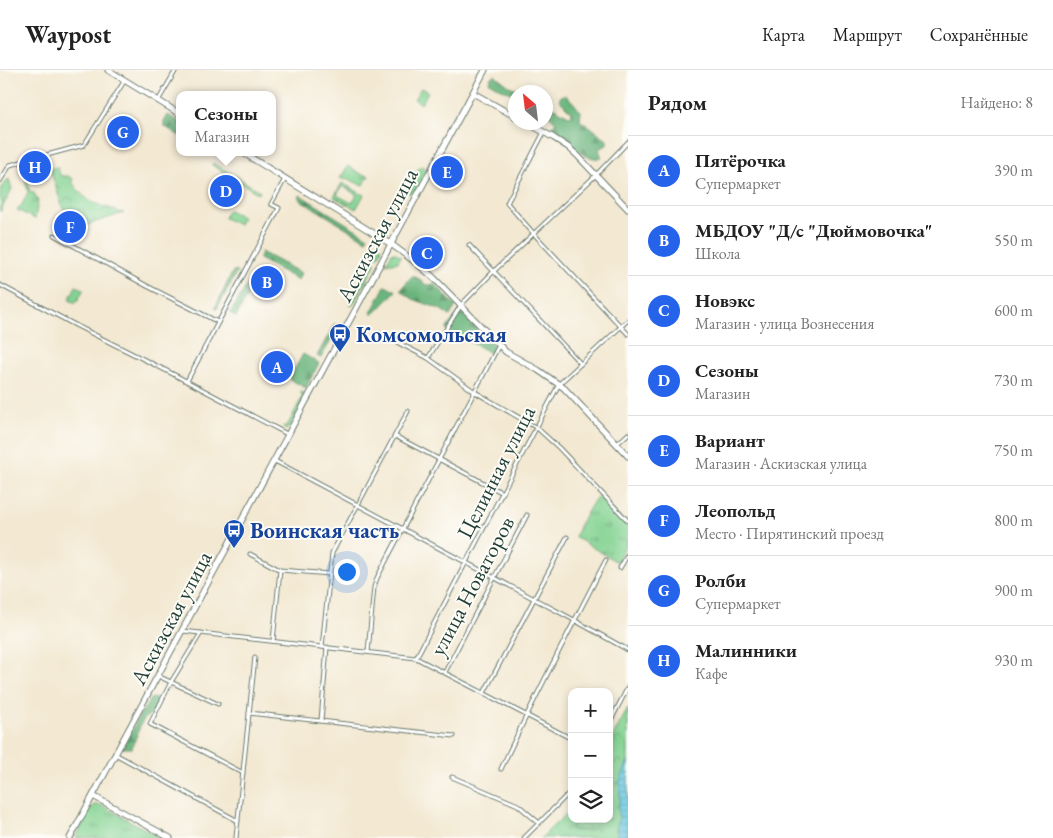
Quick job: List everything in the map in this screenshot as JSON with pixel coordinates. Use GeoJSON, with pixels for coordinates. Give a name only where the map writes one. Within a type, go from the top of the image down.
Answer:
{"type":"FeatureCollection","features":[{"type":"Feature","properties":{"kind":"main road"},"geometry":{"type":"LineString","coordinates":[[108,70],[176,112]]}},
{"type":"Feature","properties":{"kind":"main road","name":"Аскизская улица"},"geometry":{"type":"LineString","coordinates":[[70,838],[484,70]]}},
{"type":"Feature","properties":{"kind":"main road"},"geometry":{"type":"LineString","coordinates":[[473,93],[508,112]]}},
{"type":"Feature","properties":{"kind":"main road"},"geometry":{"type":"LineString","coordinates":[[540,130],[568,147],[578,156],[628,209]]}},
{"type":"Feature","properties":{"kind":"main road"},"geometry":{"type":"LineString","coordinates":[[248,156],[391,244],[419,265],[506,352],[559,384],[628,456]]}},
{"type":"Feature","properties":{"kind":"main road"},"geometry":{"type":"LineString","coordinates":[[93,796],[170,838]]}},
{"type":"Feature","properties":{"kind":"street"},"geometry":{"type":"LineString","coordinates":[[158,101],[176,70]]}},
{"type":"Feature","properties":{"kind":"street"},"geometry":{"type":"LineString","coordinates":[[0,181],[10,165],[84,145],[125,80]]}},
{"type":"Feature","properties":{"kind":"street"},"geometry":{"type":"LineString","coordinates":[[544,132],[507,203],[628,334]]}},
{"type":"Feature","properties":{"kind":"street"},"geometry":{"type":"LineString","coordinates":[[428,358],[460,305],[628,142]]}},
{"type":"Feature","properties":{"kind":"street"},"geometry":{"type":"LineString","coordinates":[[187,381],[279,208],[272,204],[285,179]]}},
{"type":"Feature","properties":{"kind":"street"},"geometry":{"type":"LineString","coordinates":[[54,235],[218,322]]}},
{"type":"Feature","properties":{"kind":"street"},"geometry":{"type":"LineString","coordinates":[[468,245],[581,364]]}},
{"type":"Feature","properties":{"kind":"street"},"geometry":{"type":"LineString","coordinates":[[0,285],[288,435]]}},
{"type":"Feature","properties":{"kind":"street","name":"Целинная улица"},"geometry":{"type":"LineString","coordinates":[[416,658],[559,384],[628,320]]}},
{"type":"Feature","properties":{"kind":"street"},"geometry":{"type":"LineString","coordinates":[[379,333],[428,358],[475,392],[537,428],[559,448],[628,521]]}},
{"type":"Feature","properties":{"kind":"street"},"geometry":{"type":"LineString","coordinates":[[368,652],[374,587],[499,345]]}},
{"type":"Feature","properties":{"kind":"street"},"geometry":{"type":"LineString","coordinates":[[322,721],[324,647],[332,552],[408,411]]}},
{"type":"Feature","properties":{"kind":"street"},"geometry":{"type":"LineString","coordinates":[[617,444],[628,434]]}},
{"type":"Feature","properties":{"kind":"street"},"geometry":{"type":"LineString","coordinates":[[395,436],[503,494]]}},
{"type":"Feature","properties":{"kind":"street"},"geometry":{"type":"LineString","coordinates":[[274,460],[628,650]]}},
{"type":"Feature","properties":{"kind":"street","name":"улица Новаторов"},"geometry":{"type":"LineString","coordinates":[[445,672],[527,515]]}},
{"type":"Feature","properties":{"kind":"street"},"geometry":{"type":"LineString","coordinates":[[484,693],[567,537]]}},
{"type":"Feature","properties":{"kind":"street"},"geometry":{"type":"LineString","coordinates":[[250,554],[280,570],[330,574]]}},
{"type":"Feature","properties":{"kind":"street"},"geometry":{"type":"LineString","coordinates":[[620,568],[628,554]]}},
{"type":"Feature","properties":{"kind":"street"},"geometry":{"type":"LineString","coordinates":[[501,769],[526,715],[606,560]]}},
{"type":"Feature","properties":{"kind":"street"},"geometry":{"type":"LineString","coordinates":[[273,641],[280,570]]}},
{"type":"Feature","properties":{"kind":"street","name":"улица Новаторов"},"geometry":{"type":"LineString","coordinates":[[182,631],[416,658],[568,736]]}},
{"type":"Feature","properties":{"kind":"street"},"geometry":{"type":"LineString","coordinates":[[200,633],[171,682],[150,724],[242,773]]}},
{"type":"Feature","properties":{"kind":"street"},"geometry":{"type":"LineString","coordinates":[[236,838],[255,657]]}},
{"type":"Feature","properties":{"kind":"street"},"geometry":{"type":"LineString","coordinates":[[158,676],[218,704]]}},
{"type":"Feature","properties":{"kind":"street"},"geometry":{"type":"LineString","coordinates":[[613,716],[628,688]]}},
{"type":"Feature","properties":{"kind":"street"},"geometry":{"type":"LineString","coordinates":[[249,713],[454,736]]}},
{"type":"Feature","properties":{"kind":"street"},"geometry":{"type":"LineString","coordinates":[[116,754],[238,821]]}},
{"type":"Feature","properties":{"kind":"street"},"geometry":{"type":"LineString","coordinates":[[452,777],[518,805],[539,823]]}},
{"type":"Feature","properties":{"kind":"street"},"geometry":{"type":"LineString","coordinates":[[524,838],[568,794]]}},
{"type":"Feature","properties":{"kind":"green space"},"geometry":{"type":"Polygon","coordinates":[[[495,75],[508,85],[508,92],[489,82],[491,77],[495,75]]]}},
{"type":"Feature","properties":{"kind":"green space"},"geometry":{"type":"Polygon","coordinates":[[[421,88],[428,92],[421,104],[414,99],[421,88]]]}},
{"type":"Feature","properties":{"kind":"green space"},"geometry":{"type":"Polygon","coordinates":[[[565,95],[570,98],[581,111],[580,121],[607,140],[607,145],[599,149],[602,158],[585,156],[558,134],[550,130],[553,130],[553,125],[556,123],[553,120],[553,107],[569,116],[571,114],[559,100],[561,96],[565,95]]]}},
{"type":"Feature","properties":{"kind":"green space"},"geometry":{"type":"Polygon","coordinates":[[[168,115],[176,120],[176,134],[164,126],[164,121],[168,115]]]}},
{"type":"Feature","properties":{"kind":"green space"},"geometry":{"type":"Polygon","coordinates":[[[213,163],[260,191],[259,194],[212,165],[213,163]]]}},
{"type":"Feature","properties":{"kind":"green space"},"geometry":{"type":"Polygon","coordinates":[[[24,165],[30,192],[34,193],[38,201],[35,219],[17,210],[21,207],[28,192],[24,165]]]}},
{"type":"Feature","properties":{"kind":"green space"},"geometry":{"type":"Polygon","coordinates":[[[348,166],[361,174],[369,176],[365,184],[361,185],[346,178],[344,180],[340,178],[348,166]]]}},
{"type":"Feature","properties":{"kind":"green space"},"geometry":{"type":"Polygon","coordinates":[[[423,166],[426,170],[418,186],[411,194],[406,192],[419,168],[423,166]]]}},
{"type":"Feature","properties":{"kind":"green space"},"geometry":{"type":"Polygon","coordinates":[[[57,167],[61,176],[68,176],[73,179],[72,182],[77,189],[91,201],[124,213],[81,227],[73,241],[59,235],[58,232],[68,212],[63,209],[50,169],[57,167]]]}},
{"type":"Feature","properties":{"kind":"green space"},"geometry":{"type":"Polygon","coordinates":[[[9,179],[12,189],[0,212],[1,189],[9,179]]]}},
{"type":"Feature","properties":{"kind":"green space"},"geometry":{"type":"Polygon","coordinates":[[[342,183],[364,195],[356,209],[334,197],[342,183]],[[342,186],[337,195],[352,203],[357,195],[342,186]]]}},
{"type":"Feature","properties":{"kind":"green space"},"geometry":{"type":"Polygon","coordinates":[[[300,195],[368,237],[366,240],[299,199],[300,195]]]}},
{"type":"Feature","properties":{"kind":"green space"},"geometry":{"type":"Polygon","coordinates":[[[229,210],[241,216],[239,224],[224,218],[229,210]]]}},
{"type":"Feature","properties":{"kind":"green space"},"geometry":{"type":"Polygon","coordinates":[[[375,243],[382,248],[378,257],[369,253],[375,243]]]}},
{"type":"Feature","properties":{"kind":"green space"},"geometry":{"type":"Polygon","coordinates":[[[261,252],[301,273],[298,280],[259,259],[261,252]]]}},
{"type":"Feature","properties":{"kind":"green space"},"geometry":{"type":"Polygon","coordinates":[[[394,252],[401,256],[398,262],[385,264],[392,253],[394,252]]]}},
{"type":"Feature","properties":{"kind":"green space"},"geometry":{"type":"Polygon","coordinates":[[[374,261],[375,265],[353,305],[350,306],[371,265],[374,261]]]}},
{"type":"Feature","properties":{"kind":"green space"},"geometry":{"type":"Polygon","coordinates":[[[233,271],[237,272],[217,309],[215,308],[233,271]]]}},
{"type":"Feature","properties":{"kind":"green space"},"geometry":{"type":"Polygon","coordinates":[[[253,275],[256,279],[236,317],[230,313],[253,275]]]}},
{"type":"Feature","properties":{"kind":"green space"},"geometry":{"type":"Polygon","coordinates":[[[412,276],[418,278],[426,285],[435,284],[456,306],[450,316],[440,309],[413,299],[400,290],[412,276]]]}},
{"type":"Feature","properties":{"kind":"green space"},"geometry":{"type":"Polygon","coordinates":[[[76,286],[84,289],[76,303],[69,300],[76,286]]]}},
{"type":"Feature","properties":{"kind":"green space"},"geometry":{"type":"Polygon","coordinates":[[[385,286],[396,291],[373,315],[371,313],[385,286]]]}},
{"type":"Feature","properties":{"kind":"green space"},"geometry":{"type":"Polygon","coordinates":[[[459,312],[466,316],[476,327],[477,339],[482,334],[494,346],[494,351],[490,353],[468,341],[464,341],[446,329],[459,312]]]}},
{"type":"Feature","properties":{"kind":"green space"},"geometry":{"type":"Polygon","coordinates":[[[335,323],[334,335],[321,358],[317,356],[335,323]]]}},
{"type":"Feature","properties":{"kind":"green space"},"geometry":{"type":"Polygon","coordinates":[[[303,354],[319,363],[306,388],[289,379],[303,354]]]}},
{"type":"Feature","properties":{"kind":"green space"},"geometry":{"type":"Polygon","coordinates":[[[301,392],[307,396],[290,427],[286,430],[283,426],[287,426],[303,396],[301,392]]]}},
{"type":"Feature","properties":{"kind":"green space"},"geometry":{"type":"Polygon","coordinates":[[[597,496],[628,525],[628,540],[617,562],[575,537],[580,524],[597,496]]]}},
{"type":"Feature","properties":{"kind":"green space"},"geometry":{"type":"Polygon","coordinates":[[[154,698],[158,701],[152,714],[147,716],[141,724],[132,748],[124,748],[138,717],[150,699],[154,698]]]}},
{"type":"Feature","properties":{"kind":"green space"},"geometry":{"type":"Polygon","coordinates":[[[628,708],[628,838],[541,838],[568,812],[568,823],[613,823],[613,736],[628,708]]]}},
{"type":"Feature","properties":{"kind":"green space"},"geometry":{"type":"Polygon","coordinates":[[[94,805],[101,805],[161,838],[76,838],[89,810],[94,805]]]}},
{"type":"Feature","properties":{"kind":"green space"},"geometry":{"type":"Polygon","coordinates":[[[572,823],[588,823],[588,831],[572,830],[572,823]]]}},
{"type":"Feature","properties":{"kind":"water"},"geometry":{"type":"Polygon","coordinates":[[[628,761],[628,838],[617,838],[620,799],[619,783],[628,761]]]}},
{"type":"Feature","properties":{"kind":"place","name":"Ролби"},"geometry":{"type":"Point","coordinates":[123,132]}},
{"type":"Feature","properties":{"kind":"place","name":"Малинники"},"geometry":{"type":"Point","coordinates":[35,167]}},
{"type":"Feature","properties":{"kind":"place","name":"Вариант"},"geometry":{"type":"Point","coordinates":[447,172]}},
{"type":"Feature","properties":{"kind":"place","name":"Сезоны"},"geometry":{"type":"Point","coordinates":[226,191]}},
{"type":"Feature","properties":{"kind":"place","name":"Леопольд"},"geometry":{"type":"Point","coordinates":[70,227]}},
{"type":"Feature","properties":{"kind":"place","name":"Новэкс"},"geometry":{"type":"Point","coordinates":[427,253]}},
{"type":"Feature","properties":{"kind":"place","name":"МБДОУ \"Д/с \"Дюймовочка\""},"geometry":{"type":"Point","coordinates":[267,282]}},
{"type":"Feature","properties":{"kind":"place","name":"Комсомольская"},"geometry":{"type":"Point","coordinates":[340,353]}},
{"type":"Feature","properties":{"kind":"place","name":"Пятёрочка"},"geometry":{"type":"Point","coordinates":[277,367]}},
{"type":"Feature","properties":{"kind":"place","name":"Воинская часть"},"geometry":{"type":"Point","coordinates":[234,549]}}]}
